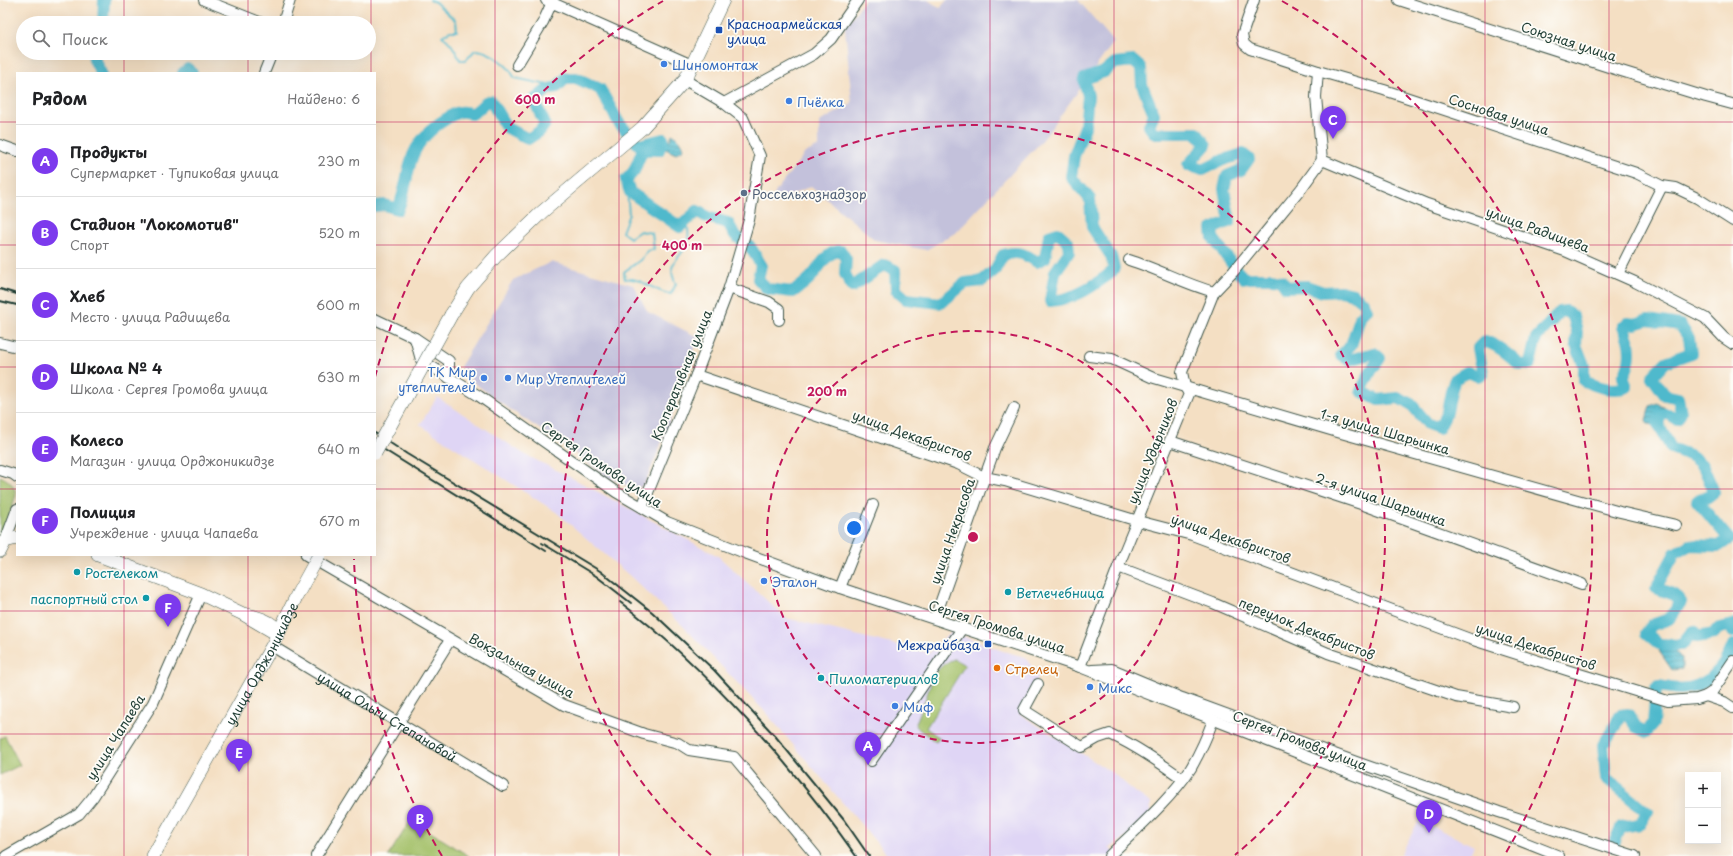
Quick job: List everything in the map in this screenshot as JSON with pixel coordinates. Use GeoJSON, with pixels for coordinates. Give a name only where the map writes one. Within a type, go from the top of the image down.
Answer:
{"type":"FeatureCollection","features":[{"type":"Feature","properties":{"kind":"main road"},"geometry":{"type":"LineString","coordinates":[[376,451],[451,315],[468,288],[496,256],[542,212],[642,128],[685,80],[723,0]]}},
{"type":"Feature","properties":{"kind":"main road"},"geometry":{"type":"LineString","coordinates":[[101,556],[201,594],[258,620],[272,631],[279,632]]}},
{"type":"Feature","properties":{"kind":"main road","name":"улица Орджоникидзе"},"geometry":{"type":"LineString","coordinates":[[153,856],[272,646],[318,556]]}},
{"type":"Feature","properties":{"kind":"main road"},"geometry":{"type":"LineString","coordinates":[[258,620],[277,616],[290,609]]}},
{"type":"Feature","properties":{"kind":"main road"},"geometry":{"type":"LineString","coordinates":[[258,620],[272,646]]}},
{"type":"Feature","properties":{"kind":"street"},"geometry":{"type":"LineString","coordinates":[[204,0],[244,16]]}},
{"type":"Feature","properties":{"kind":"street"},"geometry":{"type":"LineString","coordinates":[[286,16],[290,0]]}},
{"type":"Feature","properties":{"kind":"street"},"geometry":{"type":"LineString","coordinates":[[685,80],[724,103],[814,54],[831,39],[858,0]]}},
{"type":"Feature","properties":{"kind":"street","name":"Сосновая улица"},"geometry":{"type":"LineString","coordinates":[[1254,0],[1242,35],[1244,44],[1250,49],[1384,90],[1636,173],[1662,186],[1676,188],[1697,198],[1733,221]]}},
{"type":"Feature","properties":{"kind":"street","name":"Союзная улица"},"geometry":{"type":"LineString","coordinates":[[1399,0],[1618,70],[1732,104]]}},
{"type":"Feature","properties":{"kind":"street"},"geometry":{"type":"LineString","coordinates":[[517,65],[544,22],[550,1],[692,65]]}},
{"type":"Feature","properties":{"kind":"street"},"geometry":{"type":"LineString","coordinates":[[264,72],[269,60]]}},
{"type":"Feature","properties":{"kind":"street"},"geometry":{"type":"LineString","coordinates":[[1318,71],[1316,97],[1322,160]]}},
{"type":"Feature","properties":{"kind":"street","name":"Кооперативная улица"},"geometry":{"type":"LineString","coordinates":[[642,507],[696,375],[729,288],[743,242],[760,156],[743,118],[724,103]]}},
{"type":"Feature","properties":{"kind":"street"},"geometry":{"type":"LineString","coordinates":[[0,145],[16,150]]}},
{"type":"Feature","properties":{"kind":"street","name":"улица Ударников"},"geometry":{"type":"LineString","coordinates":[[1084,669],[1118,567],[1189,394],[1185,387],[1182,372],[1214,292],[1236,268],[1301,189],[1322,160]]}},
{"type":"Feature","properties":{"kind":"street","name":"улица Радищева"},"geometry":{"type":"LineString","coordinates":[[1322,160],[1427,204],[1565,251],[1618,274],[1705,318],[1724,338],[1733,344]]}},
{"type":"Feature","properties":{"kind":"street"},"geometry":{"type":"LineString","coordinates":[[1618,274],[1662,186]]}},
{"type":"Feature","properties":{"kind":"street"},"geometry":{"type":"LineString","coordinates":[[1129,260],[1152,267],[1196,287],[1214,292]]}},
{"type":"Feature","properties":{"kind":"street"},"geometry":{"type":"LineString","coordinates":[[729,288],[769,302],[779,309],[779,320]]}},
{"type":"Feature","properties":{"kind":"street"},"geometry":{"type":"LineString","coordinates":[[376,319],[415,338],[449,361],[449,378]]}},
{"type":"Feature","properties":{"kind":"street","name":"Сергея Громова улица"},"geometry":{"type":"LineString","coordinates":[[415,338],[421,360],[479,396],[616,492],[667,522],[746,554],[840,588],[963,627],[1084,669],[1559,856]]}},
{"type":"Feature","properties":{"kind":"street"},"geometry":{"type":"LineString","coordinates":[[0,343],[16,347]]}},
{"type":"Feature","properties":{"kind":"street","name":"1-я улица Шарьинка"},"geometry":{"type":"LineString","coordinates":[[1089,356],[1112,359],[1151,377],[1432,459],[1620,512],[1676,525]]}},
{"type":"Feature","properties":{"kind":"street","name":"улица Декабристов"},"geometry":{"type":"LineString","coordinates":[[696,375],[958,464],[984,477],[1005,481],[1138,521],[1192,535],[1470,639],[1573,672],[1668,701],[1697,699],[1706,696]]}},
{"type":"Feature","properties":{"kind":"street","name":"улица Некрасова"},"geometry":{"type":"LineString","coordinates":[[935,618],[984,477],[995,448],[1014,408]]}},
{"type":"Feature","properties":{"kind":"street","name":"2-я улица Шарьинка"},"geometry":{"type":"LineString","coordinates":[[1170,441],[1361,504],[1582,584]]}},
{"type":"Feature","properties":{"kind":"street"},"geometry":{"type":"LineString","coordinates":[[0,470],[16,476]]}},
{"type":"Feature","properties":{"kind":"street"},"geometry":{"type":"LineString","coordinates":[[840,588],[873,505]]}},
{"type":"Feature","properties":{"kind":"street"},"geometry":{"type":"LineString","coordinates":[[7,544],[16,512]]}},
{"type":"Feature","properties":{"kind":"street","name":"Вокзальная улица"},"geometry":{"type":"LineString","coordinates":[[308,556],[564,705],[644,734],[678,743],[689,750],[734,757],[816,856]]}},
{"type":"Feature","properties":{"kind":"street","name":"переулок Декабристов"},"geometry":{"type":"LineString","coordinates":[[1118,567],[1213,603],[1328,653],[1456,697],[1513,707]]}},
{"type":"Feature","properties":{"kind":"street","name":"улица Чапаева"},"geometry":{"type":"LineString","coordinates":[[6,856],[79,814],[93,797],[154,703],[201,594]]}},
{"type":"Feature","properties":{"kind":"street"},"geometry":{"type":"LineString","coordinates":[[871,761],[963,627]]}},
{"type":"Feature","properties":{"kind":"street"},"geometry":{"type":"LineString","coordinates":[[316,856],[450,640]]}},
{"type":"Feature","properties":{"kind":"street","name":"улица Ольги Степановой"},"geometry":{"type":"LineString","coordinates":[[272,646],[503,786]]}},
{"type":"Feature","properties":{"kind":"street"},"geometry":{"type":"LineString","coordinates":[[1706,696],[1712,692],[1733,661]]}},
{"type":"Feature","properties":{"kind":"street"},"geometry":{"type":"LineString","coordinates":[[1084,669],[1112,669],[1182,698],[1364,764],[1499,812],[1636,856]]}},
{"type":"Feature","properties":{"kind":"street"},"geometry":{"type":"LineString","coordinates":[[1038,684],[1024,710],[1082,747],[1098,738],[1110,734],[1151,756],[1183,779]]}},
{"type":"Feature","properties":{"kind":"street"},"geometry":{"type":"LineString","coordinates":[[1706,696],[1724,702],[1733,708]]}},
{"type":"Feature","properties":{"kind":"street"},"geometry":{"type":"LineString","coordinates":[[1109,856],[1137,829],[1183,779],[1203,746],[1213,720]]}},
{"type":"Feature","properties":{"kind":"shaded area"},"geometry":{"type":"Polygon","coordinates":[[[865,0],[928,0],[940,8],[947,0],[1078,0],[1114,42],[1041,142],[955,233],[926,250],[875,240],[811,186],[770,205],[776,191],[805,153],[819,146],[819,122],[852,104],[845,27],[865,0]]]}},
{"type":"Feature","properties":{"kind":"shaded area"},"geometry":{"type":"Polygon","coordinates":[[[551,262],[633,285],[648,312],[698,337],[668,427],[645,483],[637,490],[607,477],[571,450],[511,410],[473,382],[460,367],[513,280],[551,262]]]}},
{"type":"Feature","properties":{"kind":"shaded area","name":"Межрайбаза"},"geometry":{"type":"Polygon","coordinates":[[[437,397],[524,454],[718,556],[786,618],[929,653],[951,632],[1003,651],[1025,657],[1039,675],[1020,714],[1114,774],[1135,792],[1151,803],[1149,823],[1109,848],[1119,856],[888,856],[767,714],[684,627],[631,577],[556,512],[420,425],[437,397]]]}},
{"type":"Feature","properties":{"kind":"shaded area"},"geometry":{"type":"Polygon","coordinates":[[[1419,820],[1474,846],[1469,856],[1400,856],[1419,820]]]}},
{"type":"Feature","properties":{"kind":"green space"},"geometry":{"type":"Polygon","coordinates":[[[0,476],[11,483],[16,495],[0,544],[0,476]]]}},
{"type":"Feature","properties":{"kind":"green space"},"geometry":{"type":"Polygon","coordinates":[[[954,659],[965,665],[926,728],[940,738],[936,742],[915,726],[934,676],[941,667],[954,659]]]}},
{"type":"Feature","properties":{"kind":"green space"},"geometry":{"type":"Polygon","coordinates":[[[5,736],[20,765],[0,775],[0,738],[5,736]]]}},
{"type":"Feature","properties":{"kind":"green space"},"geometry":{"type":"Polygon","coordinates":[[[411,820],[469,856],[388,856],[411,820]]]}},
{"type":"Feature","properties":{"kind":"water"},"geometry":{"type":"Polygon","coordinates":[[[672,134],[680,140],[684,149],[676,154],[659,146],[660,142],[665,138],[670,140],[672,134]]]}},
{"type":"Feature","properties":{"kind":"water"},"geometry":{"type":"Polygon","coordinates":[[[1657,403],[1668,410],[1665,416],[1661,414],[1655,425],[1648,424],[1646,420],[1650,406],[1657,403]]]}},
{"type":"Feature","properties":{"kind":"water"},"geometry":{"type":"Polygon","coordinates":[[[1669,644],[1682,659],[1682,669],[1672,670],[1659,651],[1669,644]]]}},
{"type":"Feature","properties":{"kind":"waterway"},"geometry":{"type":"LineString","coordinates":[[103,16],[104,0]]}},
{"type":"Feature","properties":{"kind":"waterway"},"geometry":{"type":"LineString","coordinates":[[430,0],[435,2],[456,21],[457,31],[450,31],[442,36],[451,43],[460,60],[466,60],[475,50],[480,50],[501,61],[515,78],[557,87]]}},
{"type":"Feature","properties":{"kind":"waterway"},"geometry":{"type":"LineString","coordinates":[[94,60],[100,72]]}},
{"type":"Feature","properties":{"kind":"waterway"},"geometry":{"type":"LineString","coordinates":[[376,206],[384,205],[398,209],[416,148],[430,131],[455,113],[465,112],[472,114],[486,102],[491,101],[506,127],[528,139],[540,131],[545,124],[534,100],[548,89],[557,87],[566,78],[576,78],[600,89],[619,123],[639,145],[663,139],[659,150],[643,149],[634,171],[626,180],[630,192],[680,227],[697,211],[707,217],[728,223],[735,235],[751,248],[761,265],[758,279],[767,289],[793,292],[811,278],[828,256],[832,253],[841,251],[846,259],[845,274],[852,287],[884,265],[895,270],[896,290],[906,299],[941,303],[965,283],[982,281],[995,270],[1003,255],[1017,253],[1037,262],[1045,258],[1049,236],[1058,233],[1068,242],[1069,252],[1055,272],[1050,301],[1059,300],[1090,288],[1111,273],[1114,268],[1111,256],[1092,227],[1090,199],[1071,177],[1074,156],[1085,127],[1088,96],[1084,79],[1104,72],[1115,63],[1133,61],[1141,68],[1142,85],[1154,114],[1149,126],[1154,133],[1197,133],[1206,145],[1188,165],[1203,170],[1223,160],[1243,154],[1249,159],[1241,170],[1227,176],[1224,189],[1230,221],[1212,229],[1213,238],[1238,272],[1244,278],[1272,278],[1281,280],[1286,287],[1306,286],[1323,292],[1341,291],[1353,294],[1363,302],[1367,310],[1361,315],[1351,345],[1341,355],[1349,360],[1374,353],[1380,358],[1371,371],[1361,391],[1378,400],[1398,398],[1411,404],[1428,424],[1439,428],[1447,412],[1455,379],[1467,372],[1478,376],[1483,374],[1478,348],[1485,341],[1508,354],[1520,365],[1530,364],[1536,338],[1560,312],[1566,311],[1573,316],[1577,332],[1576,345],[1584,365],[1584,381],[1610,389],[1627,387],[1623,377],[1630,358],[1630,346],[1623,327],[1627,323],[1635,324],[1648,320],[1680,325],[1689,338],[1691,353],[1666,362],[1652,377],[1665,395],[1678,398],[1681,412],[1677,419],[1668,414],[1661,414],[1658,424],[1671,448],[1692,456],[1703,466],[1714,492],[1708,497],[1697,501],[1729,539],[1719,546],[1690,545],[1675,553],[1656,588],[1675,595],[1681,602],[1669,619],[1652,625],[1646,633],[1659,644],[1682,645],[1693,631],[1697,637],[1714,634],[1717,629],[1732,625],[1733,632]]}},
{"type":"Feature","properties":{"kind":"waterway"},"geometry":{"type":"LineString","coordinates":[[184,72],[188,69],[191,72]]}},
{"type":"Feature","properties":{"kind":"waterway"},"geometry":{"type":"LineString","coordinates":[[626,180],[629,214],[622,232],[630,238],[640,231],[652,233],[654,249],[647,251],[640,260],[624,272],[625,279],[637,280],[659,291],[671,294],[676,284],[672,271],[674,262],[684,250],[688,241],[687,222]]}},
{"type":"Feature","properties":{"kind":"waterway"},"geometry":{"type":"LineString","coordinates":[[1613,846],[1621,827],[1640,824],[1647,812],[1606,778],[1603,745],[1620,715],[1628,714],[1636,727],[1646,732],[1653,724],[1656,688],[1659,686],[1681,689],[1690,688],[1707,681],[1725,662],[1733,645]]}},
{"type":"Feature","properties":{"kind":"railway"},"geometry":{"type":"LineString","coordinates":[[0,289],[16,294]]}},
{"type":"Feature","properties":{"kind":"railway"},"geometry":{"type":"LineString","coordinates":[[0,301],[16,305]]}},
{"type":"Feature","properties":{"kind":"railway"},"geometry":{"type":"LineString","coordinates":[[376,434],[600,571],[652,612],[714,670],[776,737],[844,820],[869,856]]}},
{"type":"Feature","properties":{"kind":"railway"},"geometry":{"type":"LineString","coordinates":[[376,445],[546,551]]}},
{"type":"Feature","properties":{"kind":"railway"},"geometry":{"type":"LineString","coordinates":[[542,543],[596,576],[631,603]]}},
{"type":"Feature","properties":{"kind":"railway"},"geometry":{"type":"LineString","coordinates":[[620,602],[685,658],[717,688],[747,720],[805,787],[856,856]]}},
{"type":"Feature","properties":{"kind":"place","name":"Красноармейская улица"},"geometry":{"type":"Point","coordinates":[719,30]}},
{"type":"Feature","properties":{"kind":"place","name":"Шиномонтаж"},"geometry":{"type":"Point","coordinates":[664,64]}},
{"type":"Feature","properties":{"kind":"place","name":"Пчёлка"},"geometry":{"type":"Point","coordinates":[789,101]}},
{"type":"Feature","properties":{"kind":"place","name":"Хлеб"},"geometry":{"type":"Point","coordinates":[1333,139]}},
{"type":"Feature","properties":{"kind":"place","name":"Россельхознадзор"},"geometry":{"type":"Point","coordinates":[744,193]}},
{"type":"Feature","properties":{"kind":"place","name":"ТК Мир утеплителей"},"geometry":{"type":"Point","coordinates":[484,378]}},
{"type":"Feature","properties":{"kind":"place","name":"Мир Утеплителей"},"geometry":{"type":"Point","coordinates":[508,378]}},
{"type":"Feature","properties":{"kind":"place","name":"Ростелеком"},"geometry":{"type":"Point","coordinates":[77,572]}},
{"type":"Feature","properties":{"kind":"place","name":"Эталон"},"geometry":{"type":"Point","coordinates":[764,581]}},
{"type":"Feature","properties":{"kind":"place","name":"Ветлечебница"},"geometry":{"type":"Point","coordinates":[1008,592]}},
{"type":"Feature","properties":{"kind":"place","name":"паспортный стол"},"geometry":{"type":"Point","coordinates":[146,598]}},
{"type":"Feature","properties":{"kind":"place","name":"Полиция"},"geometry":{"type":"Point","coordinates":[168,627]}},
{"type":"Feature","properties":{"kind":"place","name":"Межрайбаза"},"geometry":{"type":"Point","coordinates":[988,644]}},
{"type":"Feature","properties":{"kind":"place","name":"Стрелец"},"geometry":{"type":"Point","coordinates":[997,668]}},
{"type":"Feature","properties":{"kind":"place","name":"Пиломатериалов"},"geometry":{"type":"Point","coordinates":[821,678]}},
{"type":"Feature","properties":{"kind":"place","name":"Микс"},"geometry":{"type":"Point","coordinates":[1090,687]}},
{"type":"Feature","properties":{"kind":"place","name":"Миф"},"geometry":{"type":"Point","coordinates":[895,706]}},
{"type":"Feature","properties":{"kind":"place","name":"Продукты"},"geometry":{"type":"Point","coordinates":[868,765]}},
{"type":"Feature","properties":{"kind":"place","name":"Колесо"},"geometry":{"type":"Point","coordinates":[239,772]}},
{"type":"Feature","properties":{"kind":"place","name":"Школа № 4"},"geometry":{"type":"Point","coordinates":[1429,833]}},
{"type":"Feature","properties":{"kind":"place","name":"Стадион \"Локомотив\""},"geometry":{"type":"Point","coordinates":[420,838]}}]}
